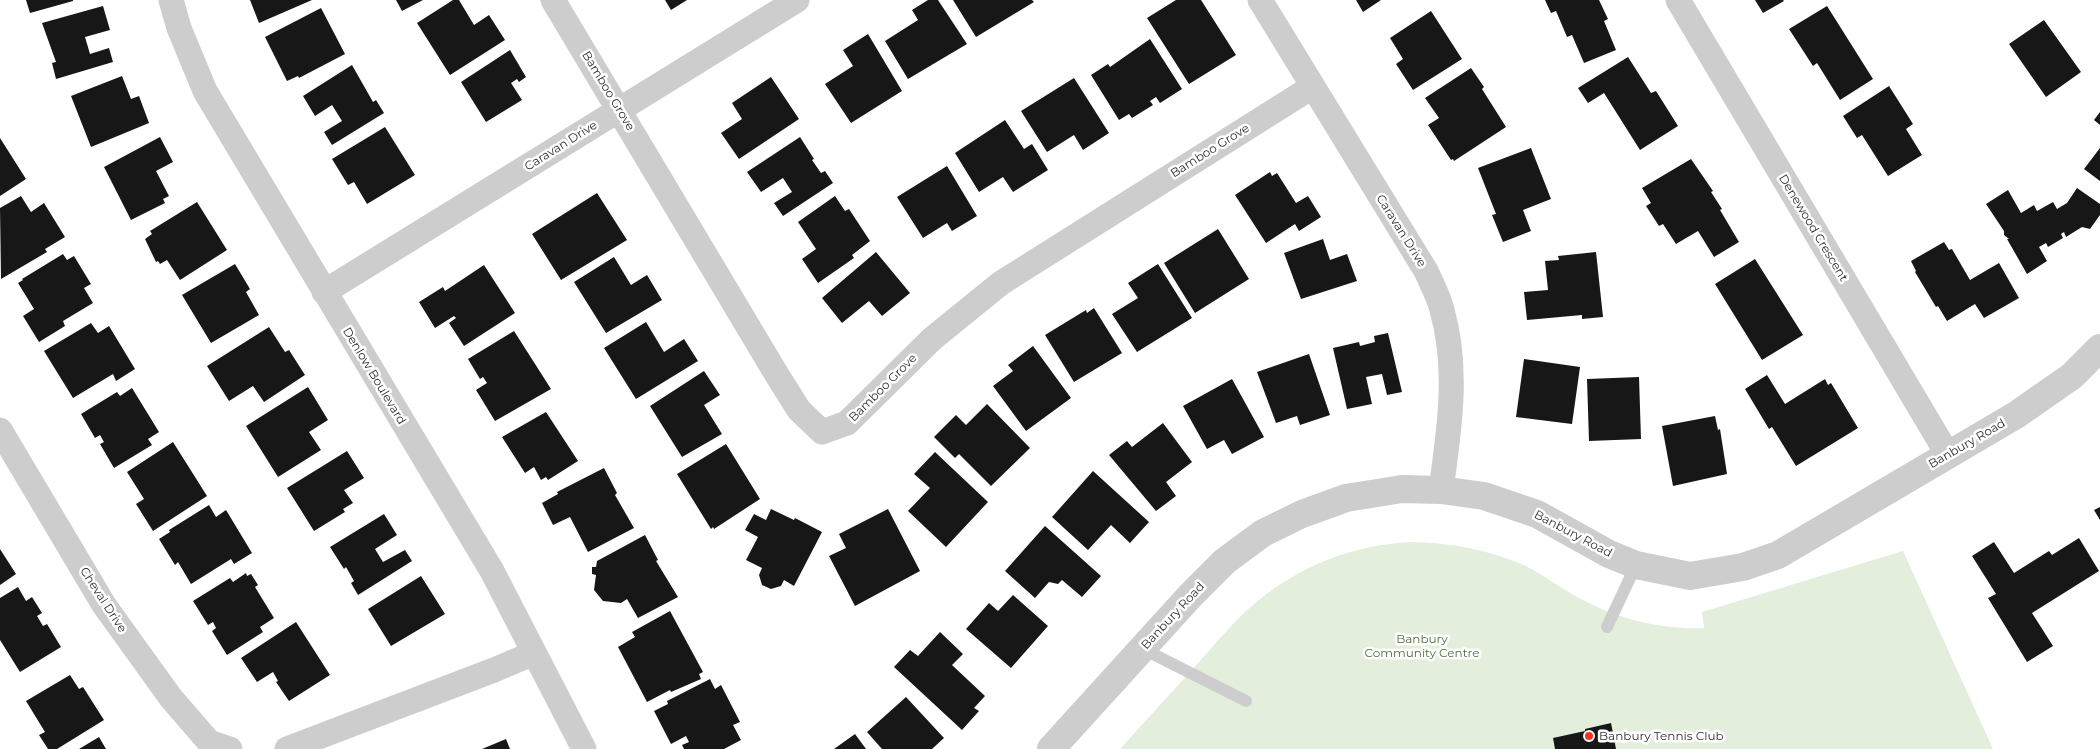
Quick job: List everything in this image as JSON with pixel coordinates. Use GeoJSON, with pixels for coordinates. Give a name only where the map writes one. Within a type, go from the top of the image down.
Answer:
{"type":"FeatureCollection","features":[{"type":"Feature","properties":{"kind":"street","name":"Denlow Boulevard"},"geometry":{"type":"LineString","coordinates":[[171,0],[179,28],[204,91],[492,571],[584,749]]}},
{"type":"Feature","properties":{"kind":"street","name":"Bamboo Grove"},"geometry":{"type":"LineString","coordinates":[[553,0],[799,410],[822,432],[847,423],[932,339],[1000,283],[1312,87]]}},
{"type":"Feature","properties":{"kind":"street","name":"Caravan Drive"},"geometry":{"type":"LineString","coordinates":[[324,292],[798,0]]}},
{"type":"Feature","properties":{"kind":"street","name":"Caravan Drive"},"geometry":{"type":"LineString","coordinates":[[1260,0],[1426,271],[1442,309],[1450,349],[1452,389],[1441,490]]}},
{"type":"Feature","properties":{"kind":"street","name":"Denewood Crescent"},"geometry":{"type":"LineString","coordinates":[[1678,0],[1948,455]]}},
{"type":"Feature","properties":{"kind":"street","name":"Banbury Road"},"geometry":{"type":"LineString","coordinates":[[1051,749],[1190,596],[1225,561],[1263,533],[1302,514],[1346,498],[1402,489],[1441,490],[1484,496],[1537,514],[1609,554],[1636,565],[1690,576],[1742,567],[1778,554],[2032,404],[2072,376],[2100,348]]}},
{"type":"Feature","properties":{"kind":"street","name":"Cheval Drive"},"geometry":{"type":"LineString","coordinates":[[0,430],[104,605],[165,690],[209,742],[230,749]]}},
{"type":"Feature","properties":{"kind":"street"},"geometry":{"type":"LineString","coordinates":[[287,749],[494,670],[534,652]]}},
{"type":"Feature","properties":{"kind":"lane"},"geometry":{"type":"LineString","coordinates":[[1607,627],[1636,565]]}},
{"type":"Feature","properties":{"kind":"lane"},"geometry":{"type":"LineString","coordinates":[[1142,649],[1246,701]]}},
{"type":"Feature","properties":{"kind":"green space","name":"Banbury Community Centre"},"geometry":{"type":"Polygon","coordinates":[[[1414,542],[1457,546],[1512,560],[1538,572],[1572,594],[1603,609],[1652,624],[1687,628],[1704,628],[1702,612],[1903,551],[1993,749],[1120,749],[1233,625],[1254,604],[1272,590],[1290,578],[1329,559],[1371,547],[1414,542]]]}},
{"type":"Feature","properties":{"kind":"building"},"geometry":{"type":"Polygon","coordinates":[[[26,0],[73,0],[73,1],[30,13],[26,0]]]}},
{"type":"Feature","properties":{"kind":"building"},"geometry":{"type":"Polygon","coordinates":[[[250,0],[312,0],[259,23],[250,0]]]}},
{"type":"Feature","properties":{"kind":"building"},"geometry":{"type":"Polygon","coordinates":[[[396,0],[423,0],[402,11],[396,0]]]}},
{"type":"Feature","properties":{"kind":"building"},"geometry":{"type":"Polygon","coordinates":[[[453,0],[459,0],[474,25],[489,15],[505,40],[450,75],[417,23],[453,0]]]}},
{"type":"Feature","properties":{"kind":"building"},"geometry":{"type":"Polygon","coordinates":[[[665,0],[687,0],[671,10],[665,0]]]}},
{"type":"Feature","properties":{"kind":"building"},"geometry":{"type":"Polygon","coordinates":[[[928,0],[938,0],[967,44],[908,79],[885,41],[918,20],[912,10],[928,0]]]}},
{"type":"Feature","properties":{"kind":"building"},"geometry":{"type":"Polygon","coordinates":[[[953,0],[1032,0],[1034,2],[976,37],[953,0]]]}},
{"type":"Feature","properties":{"kind":"building"},"geometry":{"type":"Polygon","coordinates":[[[1176,0],[1201,0],[1236,55],[1189,84],[1147,18],[1176,0]]]}},
{"type":"Feature","properties":{"kind":"building"},"geometry":{"type":"Polygon","coordinates":[[[1356,0],[1381,0],[1363,12],[1356,0]]]}},
{"type":"Feature","properties":{"kind":"building"},"geometry":{"type":"Polygon","coordinates":[[[1545,0],[1599,0],[1608,19],[1604,21],[1616,50],[1584,63],[1572,35],[1567,37],[1556,11],[1551,13],[1545,0]]]}},
{"type":"Feature","properties":{"kind":"building"},"geometry":{"type":"Polygon","coordinates":[[[1755,0],[1783,0],[1784,1],[1763,13],[1755,0]]]}},
{"type":"Feature","properties":{"kind":"building"},"geometry":{"type":"Polygon","coordinates":[[[103,6],[110,30],[85,37],[90,54],[109,48],[113,62],[56,79],[52,63],[56,62],[42,23],[103,6]]]}},
{"type":"Feature","properties":{"kind":"building"},"geometry":{"type":"Polygon","coordinates":[[[1827,6],[1873,79],[1840,100],[1817,63],[1813,66],[1789,29],[1827,6]]]}},
{"type":"Feature","properties":{"kind":"building"},"geometry":{"type":"Polygon","coordinates":[[[321,8],[345,54],[299,78],[298,76],[287,81],[265,37],[321,8]]]}},
{"type":"Feature","properties":{"kind":"building"},"geometry":{"type":"Polygon","coordinates":[[[1431,11],[1462,59],[1413,90],[1396,64],[1403,59],[1390,38],[1431,11]]]}},
{"type":"Feature","properties":{"kind":"building"},"geometry":{"type":"Polygon","coordinates":[[[2044,20],[2081,72],[2046,97],[2009,44],[2044,20]]]}},
{"type":"Feature","properties":{"kind":"building"},"geometry":{"type":"Polygon","coordinates":[[[868,34],[902,91],[851,123],[825,84],[853,66],[843,50],[868,34]]]}},
{"type":"Feature","properties":{"kind":"building"},"geometry":{"type":"Polygon","coordinates":[[[1150,39],[1182,89],[1160,103],[1156,97],[1150,101],[1153,105],[1132,118],[1129,114],[1119,120],[1091,75],[1108,64],[1110,67],[1150,39]]]}},
{"type":"Feature","properties":{"kind":"building"},"geometry":{"type":"Polygon","coordinates":[[[510,50],[526,77],[519,82],[517,79],[511,83],[522,100],[486,122],[461,82],[510,50]]]}},
{"type":"Feature","properties":{"kind":"building"},"geometry":{"type":"Polygon","coordinates":[[[1628,57],[1651,93],[1656,91],[1678,126],[1640,150],[1604,93],[1588,103],[1578,88],[1628,57]]]}},
{"type":"Feature","properties":{"kind":"building"},"geometry":{"type":"Polygon","coordinates":[[[352,65],[373,102],[376,100],[384,113],[332,145],[324,132],[342,121],[332,105],[315,116],[303,96],[352,65]]]}},
{"type":"Feature","properties":{"kind":"building"},"geometry":{"type":"Polygon","coordinates":[[[1471,68],[1506,127],[1454,161],[1453,159],[1451,160],[1428,125],[1439,118],[1425,98],[1471,68]]]}},
{"type":"Feature","properties":{"kind":"building"},"geometry":{"type":"Polygon","coordinates":[[[122,76],[131,99],[139,96],[149,123],[91,147],[71,96],[122,76]]]}},
{"type":"Feature","properties":{"kind":"building"},"geometry":{"type":"Polygon","coordinates":[[[771,77],[799,119],[739,159],[721,133],[742,119],[732,103],[771,77]]]}},
{"type":"Feature","properties":{"kind":"building"},"geometry":{"type":"Polygon","coordinates":[[[1074,78],[1109,133],[1083,150],[1074,135],[1047,152],[1021,111],[1074,78]]]}},
{"type":"Feature","properties":{"kind":"building"},"geometry":{"type":"Polygon","coordinates":[[[1889,86],[1913,124],[1906,129],[1922,155],[1888,176],[1862,135],[1857,138],[1843,116],[1889,86]]]}},
{"type":"Feature","properties":{"kind":"building"},"geometry":{"type":"Polygon","coordinates":[[[2100,112],[2100,125],[2094,120],[2100,112]]]}},
{"type":"Feature","properties":{"kind":"building"},"geometry":{"type":"Polygon","coordinates":[[[1005,120],[1024,149],[1032,144],[1048,170],[1013,192],[1003,177],[979,192],[955,153],[1005,120]]]}},
{"type":"Feature","properties":{"kind":"building"},"geometry":{"type":"Polygon","coordinates":[[[385,127],[415,175],[367,204],[354,182],[348,185],[332,159],[385,127]]]}},
{"type":"Feature","properties":{"kind":"building"},"geometry":{"type":"Polygon","coordinates":[[[160,137],[173,162],[156,171],[169,196],[163,199],[165,203],[131,220],[104,167],[160,137]]]}},
{"type":"Feature","properties":{"kind":"building"},"geometry":{"type":"Polygon","coordinates":[[[800,137],[821,173],[825,171],[833,183],[783,216],[774,203],[792,192],[783,178],[761,192],[747,172],[800,137]]]}},
{"type":"Feature","properties":{"kind":"building"},"geometry":{"type":"Polygon","coordinates":[[[0,138],[26,179],[0,196],[0,138]]]}},
{"type":"Feature","properties":{"kind":"building"},"geometry":{"type":"Polygon","coordinates":[[[1531,148],[1551,199],[1523,210],[1531,231],[1503,242],[1492,215],[1496,214],[1478,168],[1531,148]]]}},
{"type":"Feature","properties":{"kind":"building"},"geometry":{"type":"Polygon","coordinates":[[[2100,148],[2100,181],[2084,169],[2100,148]]]}},
{"type":"Feature","properties":{"kind":"building"},"geometry":{"type":"Polygon","coordinates":[[[1691,159],[1713,191],[1711,192],[1722,209],[1720,210],[1739,242],[1714,257],[1698,231],[1676,244],[1663,224],[1659,226],[1646,206],[1651,203],[1642,188],[1691,159]]]}},
{"type":"Feature","properties":{"kind":"building"},"geometry":{"type":"Polygon","coordinates":[[[947,166],[977,216],[952,231],[947,223],[923,238],[897,197],[947,166]]]}},
{"type":"Feature","properties":{"kind":"building"},"geometry":{"type":"Polygon","coordinates":[[[1270,172],[1272,176],[1277,173],[1296,203],[1308,196],[1321,217],[1299,231],[1295,224],[1266,243],[1235,195],[1270,172]]]}},
{"type":"Feature","properties":{"kind":"building"},"geometry":{"type":"Polygon","coordinates":[[[2077,188],[2100,204],[2100,215],[2090,229],[2082,227],[2066,237],[2064,232],[2061,234],[2063,238],[2048,247],[2046,243],[2039,247],[2047,261],[2027,274],[2007,239],[2009,239],[2004,235],[2004,231],[1986,204],[2008,190],[2021,213],[2034,205],[2037,211],[2053,202],[2057,209],[2067,203],[2077,188]]]}},
{"type":"Feature","properties":{"kind":"building"},"geometry":{"type":"Polygon","coordinates":[[[597,193],[627,240],[561,280],[532,234],[597,193]]]}},
{"type":"Feature","properties":{"kind":"building"},"geometry":{"type":"Polygon","coordinates":[[[21,196],[31,212],[44,203],[65,237],[45,249],[47,252],[1,279],[0,208],[21,196]]]}},
{"type":"Feature","properties":{"kind":"building"},"geometry":{"type":"Polygon","coordinates":[[[835,196],[845,211],[849,209],[870,241],[852,255],[854,258],[818,283],[802,259],[816,249],[798,222],[835,196]]]}},
{"type":"Feature","properties":{"kind":"building"},"geometry":{"type":"Polygon","coordinates":[[[197,202],[227,250],[180,280],[167,260],[160,264],[158,261],[156,262],[145,239],[152,234],[150,231],[197,202]]]}},
{"type":"Feature","properties":{"kind":"building"},"geometry":{"type":"Polygon","coordinates":[[[1218,229],[1249,279],[1195,313],[1164,263],[1218,229]]]}},
{"type":"Feature","properties":{"kind":"building"},"geometry":{"type":"Polygon","coordinates":[[[1323,239],[1330,260],[1347,254],[1357,281],[1301,299],[1284,253],[1323,239]]]}},
{"type":"Feature","properties":{"kind":"building"},"geometry":{"type":"Polygon","coordinates":[[[1944,242],[1949,250],[1952,249],[1970,280],[1999,263],[2019,298],[1984,318],[1975,304],[1947,321],[1938,306],[1936,307],[1915,272],[1911,261],[1944,242]]]}},
{"type":"Feature","properties":{"kind":"building"},"geometry":{"type":"Polygon","coordinates":[[[876,252],[910,293],[882,316],[869,301],[842,323],[822,298],[876,252]]]}},
{"type":"Feature","properties":{"kind":"building"},"geometry":{"type":"Polygon","coordinates":[[[1596,252],[1603,317],[1582,319],[1582,315],[1527,320],[1524,292],[1548,290],[1545,261],[1559,260],[1558,256],[1596,252]]]}},
{"type":"Feature","properties":{"kind":"building"},"geometry":{"type":"Polygon","coordinates":[[[63,254],[67,260],[74,256],[91,284],[84,288],[93,303],[63,321],[65,326],[39,342],[23,316],[34,309],[18,283],[63,254]]]}},
{"type":"Feature","properties":{"kind":"building"},"geometry":{"type":"Polygon","coordinates":[[[614,257],[631,285],[647,275],[662,300],[606,333],[574,282],[614,257]]]}},
{"type":"Feature","properties":{"kind":"building"},"geometry":{"type":"Polygon","coordinates":[[[1755,259],[1803,335],[1762,360],[1715,284],[1755,259]]]}},
{"type":"Feature","properties":{"kind":"building"},"geometry":{"type":"Polygon","coordinates":[[[235,264],[250,289],[246,292],[259,315],[211,343],[182,295],[235,264]]]}},
{"type":"Feature","properties":{"kind":"building"},"geometry":{"type":"Polygon","coordinates":[[[1158,264],[1192,318],[1137,352],[1112,314],[1138,298],[1128,283],[1158,264]]]}},
{"type":"Feature","properties":{"kind":"building"},"geometry":{"type":"Polygon","coordinates":[[[484,265],[515,313],[464,346],[449,323],[456,318],[454,316],[435,328],[419,302],[443,287],[445,291],[484,265]]]}},
{"type":"Feature","properties":{"kind":"building"},"geometry":{"type":"Polygon","coordinates":[[[1094,308],[1122,353],[1074,382],[1045,335],[1086,310],[1087,313],[1094,308]]]}},
{"type":"Feature","properties":{"kind":"building"},"geometry":{"type":"Polygon","coordinates":[[[646,322],[664,352],[684,339],[698,361],[636,399],[604,348],[646,322]]]}},
{"type":"Feature","properties":{"kind":"building"},"geometry":{"type":"Polygon","coordinates":[[[91,323],[98,333],[109,326],[135,369],[116,381],[113,374],[73,398],[44,351],[91,323]]]}},
{"type":"Feature","properties":{"kind":"building"},"geometry":{"type":"Polygon","coordinates":[[[269,327],[285,352],[289,350],[305,375],[264,402],[253,386],[229,401],[207,366],[269,327]]]}},
{"type":"Feature","properties":{"kind":"building"},"geometry":{"type":"Polygon","coordinates":[[[514,331],[551,389],[495,421],[476,390],[487,383],[483,377],[480,379],[468,359],[514,331]]]}},
{"type":"Feature","properties":{"kind":"building"},"geometry":{"type":"Polygon","coordinates":[[[1388,333],[1402,392],[1387,395],[1382,374],[1366,377],[1372,404],[1347,409],[1333,348],[1359,342],[1360,346],[1375,342],[1374,336],[1388,333]]]}},
{"type":"Feature","properties":{"kind":"building"},"geometry":{"type":"Polygon","coordinates":[[[1033,346],[1071,398],[1026,431],[993,386],[1013,371],[1008,365],[1033,346]]]}},
{"type":"Feature","properties":{"kind":"building"},"geometry":{"type":"Polygon","coordinates":[[[1309,354],[1330,415],[1300,425],[1297,416],[1276,423],[1257,372],[1309,354]]]}},
{"type":"Feature","properties":{"kind":"building"},"geometry":{"type":"Polygon","coordinates":[[[1524,359],[1580,367],[1572,424],[1516,417],[1524,359]]]}},
{"type":"Feature","properties":{"kind":"building"},"geometry":{"type":"Polygon","coordinates":[[[704,371],[720,395],[704,405],[722,434],[682,457],[650,406],[704,371]]]}},
{"type":"Feature","properties":{"kind":"building"},"geometry":{"type":"Polygon","coordinates":[[[1767,375],[1785,404],[1825,379],[1828,385],[1831,383],[1858,428],[1796,466],[1772,427],[1769,429],[1745,389],[1767,375]]]}},
{"type":"Feature","properties":{"kind":"building"},"geometry":{"type":"Polygon","coordinates":[[[1639,377],[1641,439],[1589,441],[1587,379],[1639,377]]]}},
{"type":"Feature","properties":{"kind":"building"},"geometry":{"type":"Polygon","coordinates":[[[1232,379],[1264,437],[1232,454],[1224,440],[1207,449],[1183,406],[1232,379]]]}},
{"type":"Feature","properties":{"kind":"building"},"geometry":{"type":"Polygon","coordinates":[[[308,387],[328,420],[309,432],[321,450],[278,477],[246,426],[308,387]]]}},
{"type":"Feature","properties":{"kind":"building"},"geometry":{"type":"Polygon","coordinates":[[[132,388],[159,432],[148,439],[152,445],[114,468],[100,444],[104,442],[100,435],[95,438],[81,414],[117,392],[120,396],[132,388]]]}},
{"type":"Feature","properties":{"kind":"building"},"geometry":{"type":"Polygon","coordinates":[[[987,404],[1030,448],[991,486],[959,454],[955,458],[934,437],[956,415],[966,425],[987,404]]]}},
{"type":"Feature","properties":{"kind":"building"},"geometry":{"type":"Polygon","coordinates":[[[546,412],[578,461],[548,480],[546,477],[541,480],[534,467],[525,473],[502,437],[546,412]]]}},
{"type":"Feature","properties":{"kind":"building"},"geometry":{"type":"Polygon","coordinates":[[[1715,416],[1718,430],[1720,429],[1727,474],[1673,486],[1662,426],[1715,416]]]}},
{"type":"Feature","properties":{"kind":"building"},"geometry":{"type":"Polygon","coordinates":[[[1163,423],[1192,462],[1166,482],[1176,496],[1156,511],[1109,455],[1127,441],[1132,447],[1163,423]]]}},
{"type":"Feature","properties":{"kind":"building"},"geometry":{"type":"Polygon","coordinates":[[[173,442],[207,496],[153,531],[136,504],[144,499],[127,472],[173,442]]]}},
{"type":"Feature","properties":{"kind":"building"},"geometry":{"type":"Polygon","coordinates":[[[726,444],[760,499],[714,529],[713,527],[711,529],[677,474],[726,444]]]}},
{"type":"Feature","properties":{"kind":"building"},"geometry":{"type":"Polygon","coordinates":[[[347,451],[364,478],[344,490],[353,503],[343,509],[345,512],[314,531],[287,488],[347,451]]]}},
{"type":"Feature","properties":{"kind":"building"},"geometry":{"type":"Polygon","coordinates":[[[935,452],[988,502],[946,547],[908,511],[930,488],[914,474],[935,452]]]}},
{"type":"Feature","properties":{"kind":"building"},"geometry":{"type":"Polygon","coordinates":[[[604,468],[617,493],[615,495],[634,528],[588,552],[570,517],[553,525],[542,503],[558,494],[557,492],[604,468]]]}},
{"type":"Feature","properties":{"kind":"building"},"geometry":{"type":"Polygon","coordinates":[[[1093,471],[1149,522],[1130,543],[1111,525],[1088,550],[1052,517],[1093,471]]]}},
{"type":"Feature","properties":{"kind":"building"},"geometry":{"type":"Polygon","coordinates":[[[209,505],[216,517],[226,510],[252,553],[234,564],[231,559],[191,584],[178,562],[175,565],[159,539],[170,532],[169,530],[209,505]]]}},
{"type":"Feature","properties":{"kind":"building"},"geometry":{"type":"Polygon","coordinates":[[[2100,507],[2100,520],[2094,510],[2100,507]]]}},
{"type":"Feature","properties":{"kind":"building"},"geometry":{"type":"Polygon","coordinates":[[[771,509],[794,520],[795,518],[822,532],[794,586],[784,580],[781,586],[771,589],[762,585],[759,575],[762,568],[746,560],[758,537],[745,530],[754,514],[766,520],[771,509]]]}},
{"type":"Feature","properties":{"kind":"building"},"geometry":{"type":"Polygon","coordinates":[[[888,509],[920,571],[855,606],[829,556],[846,548],[839,534],[888,509]]]}},
{"type":"Feature","properties":{"kind":"building"},"geometry":{"type":"Polygon","coordinates":[[[384,514],[397,535],[375,549],[383,562],[405,550],[412,561],[358,595],[351,583],[354,581],[346,567],[344,569],[330,547],[384,514]]]}},
{"type":"Feature","properties":{"kind":"building"},"geometry":{"type":"Polygon","coordinates":[[[1045,526],[1101,576],[1082,597],[1062,580],[1058,584],[1049,582],[1035,598],[1005,571],[1045,526]]]}},
{"type":"Feature","properties":{"kind":"building"},"geometry":{"type":"Polygon","coordinates":[[[645,535],[658,560],[656,561],[678,597],[638,618],[627,599],[621,603],[603,601],[594,590],[596,575],[592,574],[592,567],[596,567],[597,561],[645,535]]]}},
{"type":"Feature","properties":{"kind":"building"},"geometry":{"type":"Polygon","coordinates":[[[2079,538],[2099,571],[2032,613],[2053,646],[2027,662],[1988,598],[1996,594],[1972,556],[1994,542],[2014,573],[2049,551],[2052,555],[2079,538]]]}},
{"type":"Feature","properties":{"kind":"building"},"geometry":{"type":"Polygon","coordinates":[[[0,549],[16,574],[0,585],[0,549]]]}},
{"type":"Feature","properties":{"kind":"building"},"geometry":{"type":"Polygon","coordinates":[[[246,573],[247,576],[251,574],[258,585],[255,587],[274,618],[260,627],[263,632],[227,655],[212,631],[216,628],[213,622],[208,625],[193,601],[230,578],[233,582],[246,573]]]}},
{"type":"Feature","properties":{"kind":"building"},"geometry":{"type":"Polygon","coordinates":[[[421,576],[445,614],[391,646],[368,609],[421,576]]]}},
{"type":"Feature","properties":{"kind":"building"},"geometry":{"type":"Polygon","coordinates":[[[18,587],[26,601],[32,597],[42,613],[37,616],[43,626],[47,624],[61,647],[20,672],[0,640],[0,598],[18,587]]]}},
{"type":"Feature","properties":{"kind":"building"},"geometry":{"type":"Polygon","coordinates":[[[1013,595],[1048,626],[1011,668],[966,629],[989,603],[998,611],[1013,595]]]}},
{"type":"Feature","properties":{"kind":"building"},"geometry":{"type":"Polygon","coordinates":[[[670,611],[703,672],[699,674],[701,679],[671,692],[670,690],[647,702],[618,647],[635,637],[632,632],[670,611]]]}},
{"type":"Feature","properties":{"kind":"building"},"geometry":{"type":"Polygon","coordinates":[[[296,622],[330,675],[289,701],[276,682],[278,681],[273,672],[257,682],[241,658],[296,622]]]}},
{"type":"Feature","properties":{"kind":"building"},"geometry":{"type":"Polygon","coordinates":[[[940,632],[963,654],[952,665],[985,696],[974,708],[979,711],[962,730],[894,667],[910,650],[918,656],[940,632]]]}},
{"type":"Feature","properties":{"kind":"building"},"geometry":{"type":"Polygon","coordinates":[[[70,675],[79,689],[83,687],[104,720],[57,749],[48,749],[39,735],[45,732],[26,701],[70,675]]]}},
{"type":"Feature","properties":{"kind":"building"},"geometry":{"type":"Polygon","coordinates":[[[710,679],[715,689],[721,685],[740,722],[733,725],[741,740],[724,749],[684,749],[682,745],[689,742],[686,736],[671,744],[654,711],[668,704],[667,701],[710,679]]]}},
{"type":"Feature","properties":{"kind":"building"},"geometry":{"type":"Polygon","coordinates":[[[906,697],[944,738],[932,749],[882,749],[867,732],[906,697]]]}},
{"type":"Feature","properties":{"kind":"building","name":"Banbury Tennis Club"},"geometry":{"type":"Polygon","coordinates":[[[1611,723],[1616,749],[1555,749],[1553,738],[1611,723]]]}},
{"type":"Feature","properties":{"kind":"building"},"geometry":{"type":"Polygon","coordinates":[[[855,734],[866,749],[834,749],[855,734]]]}},
{"type":"Feature","properties":{"kind":"building"},"geometry":{"type":"Polygon","coordinates":[[[99,737],[106,749],[79,749],[99,737]]]}},
{"type":"Feature","properties":{"kind":"building"},"geometry":{"type":"Polygon","coordinates":[[[506,739],[510,749],[482,749],[506,739]]]}},
{"type":"Feature","properties":{"kind":"place","name":"Banbury Tennis Club"},"geometry":{"type":"Point","coordinates":[1589,736]}}]}
